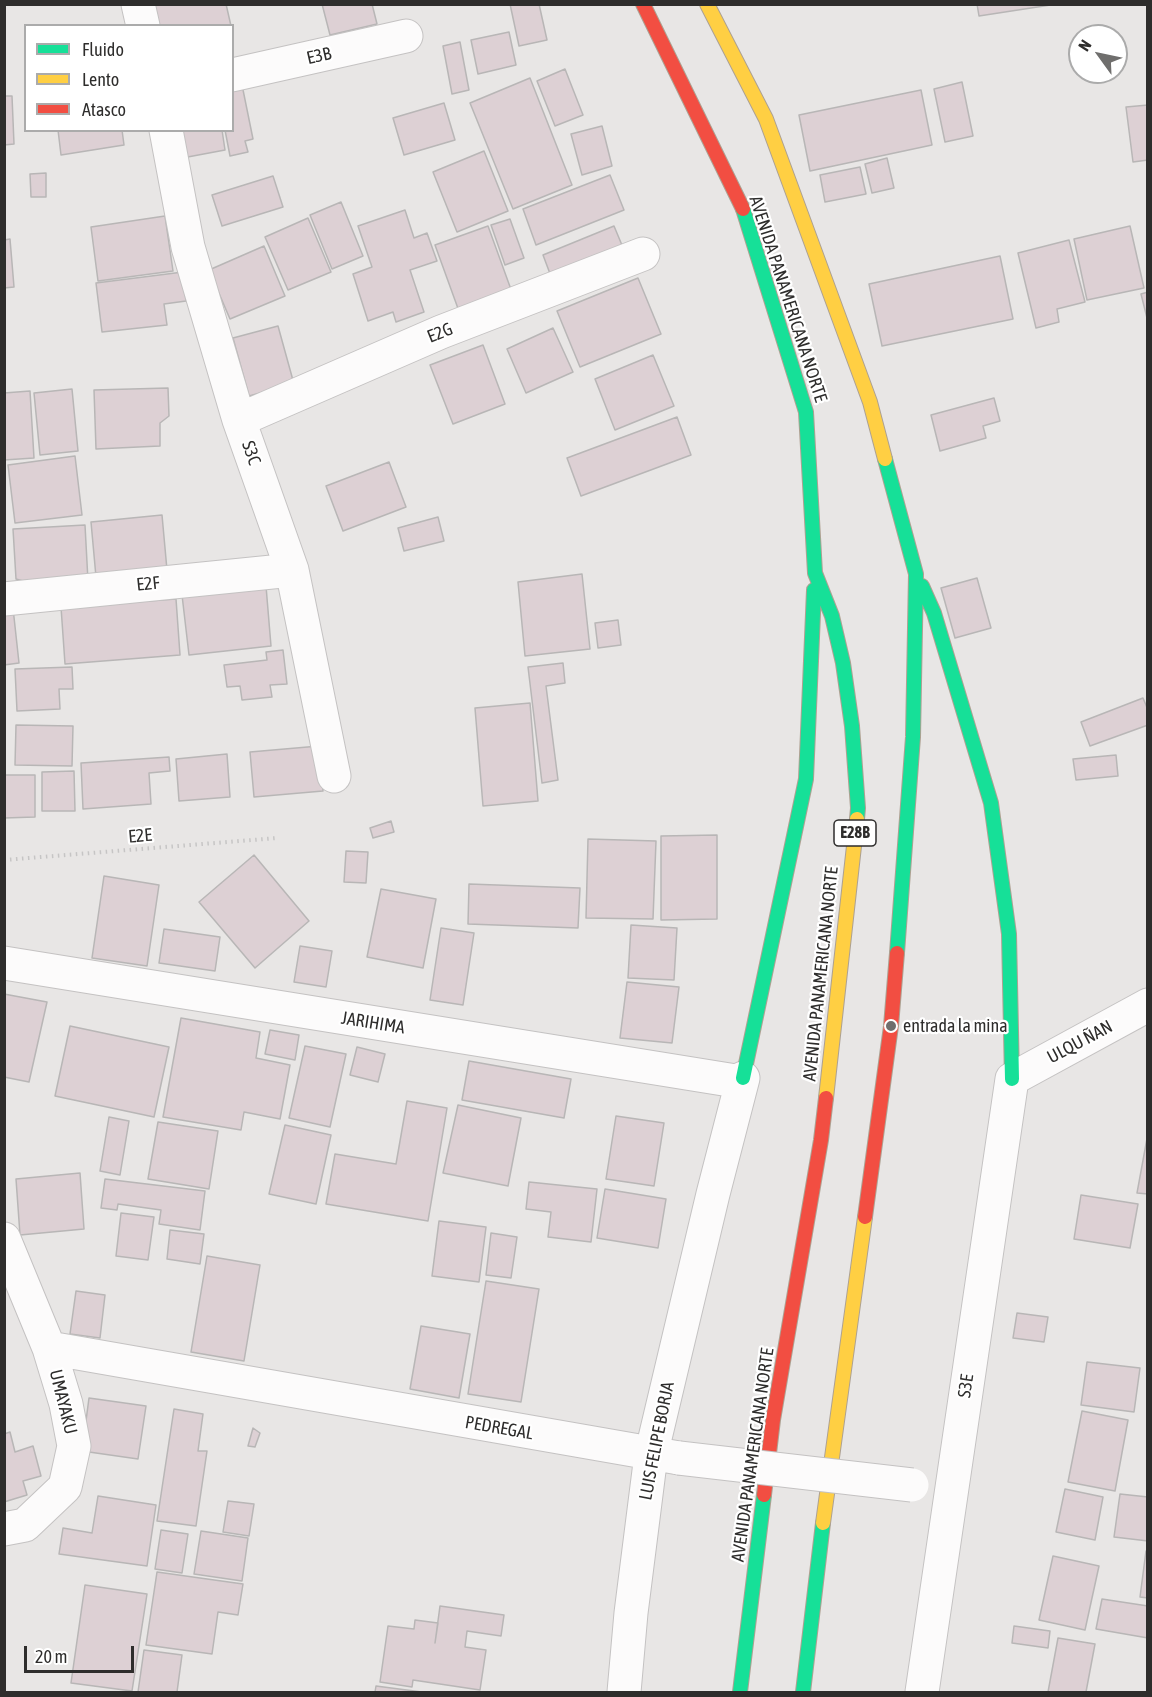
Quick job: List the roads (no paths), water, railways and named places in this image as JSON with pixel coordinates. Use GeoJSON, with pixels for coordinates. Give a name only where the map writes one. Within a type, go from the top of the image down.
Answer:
{"type":"FeatureCollection","features":[{"type":"Feature","properties":{"kind":"highway","name":"AVENIDA PANAMERICANA NORTE"},"geometry":{"type":"LineString","coordinates":[[643,4],[741,205],[806,412],[815,573],[832,616],[843,663],[852,726],[858,808],[821,1140],[773,1420],[740,1692]]}},
{"type":"Feature","properties":{"kind":"highway","name":"AVENIDA PANAMERICANA NORTE"},"geometry":{"type":"LineString","coordinates":[[707,4],[766,119],[862,380],[916,574],[913,737],[891,1026],[878,1135],[835,1428],[803,1692]]}},
{"type":"Feature","properties":{"kind":"highway"},"geometry":{"type":"LineString","coordinates":[[743,1080],[806,779],[815,573]]}},
{"type":"Feature","properties":{"kind":"highway"},"geometry":{"type":"LineString","coordinates":[[916,574],[934,613],[991,802],[1009,934],[1012,1079]]}},
{"type":"Feature","properties":{"kind":"street"},"geometry":{"type":"LineString","coordinates":[[138,4],[143,24]]}},
{"type":"Feature","properties":{"kind":"street","name":"E3B"},"geometry":{"type":"LineString","coordinates":[[234,75],[406,36]]}},
{"type":"Feature","properties":{"kind":"street","name":"S3C"},"geometry":{"type":"LineString","coordinates":[[166,132],[188,247],[239,420],[292,570],[333,776]]}},
{"type":"Feature","properties":{"kind":"street","name":"E2G"},"geometry":{"type":"LineString","coordinates":[[239,420],[441,332],[643,254]]}},
{"type":"Feature","properties":{"kind":"street","name":"E2F"},"geometry":{"type":"LineString","coordinates":[[4,598],[292,570]]}},
{"type":"Feature","properties":{"kind":"street","name":"JARIHIMA"},"geometry":{"type":"LineString","coordinates":[[4,963],[743,1080]]}},
{"type":"Feature","properties":{"kind":"street","name":"ULQU ÑAN"},"geometry":{"type":"LineString","coordinates":[[1012,1079],[1148,1005]]}},
{"type":"Feature","properties":{"kind":"street","name":"S3E"},"geometry":{"type":"LineString","coordinates":[[922,1692],[1012,1079]]}},
{"type":"Feature","properties":{"kind":"street","name":"LUIS FELIPE BORJA"},"geometry":{"type":"LineString","coordinates":[[624,1692],[631,1613],[665,1456],[713,1194],[743,1080]]}},
{"type":"Feature","properties":{"kind":"street","name":"UMAYAKU"},"geometry":{"type":"LineString","coordinates":[[4,1239],[49,1347],[66,1404],[74,1446],[65,1487],[25,1525],[4,1529]]}},
{"type":"Feature","properties":{"kind":"street","name":"PEDREGAL"},"geometry":{"type":"LineString","coordinates":[[49,1347],[665,1456],[951,1490]]}},
{"type":"Feature","properties":{"kind":"place","name":"entrada la mina"},"geometry":{"type":"Point","coordinates":[891,1026]}}]}
